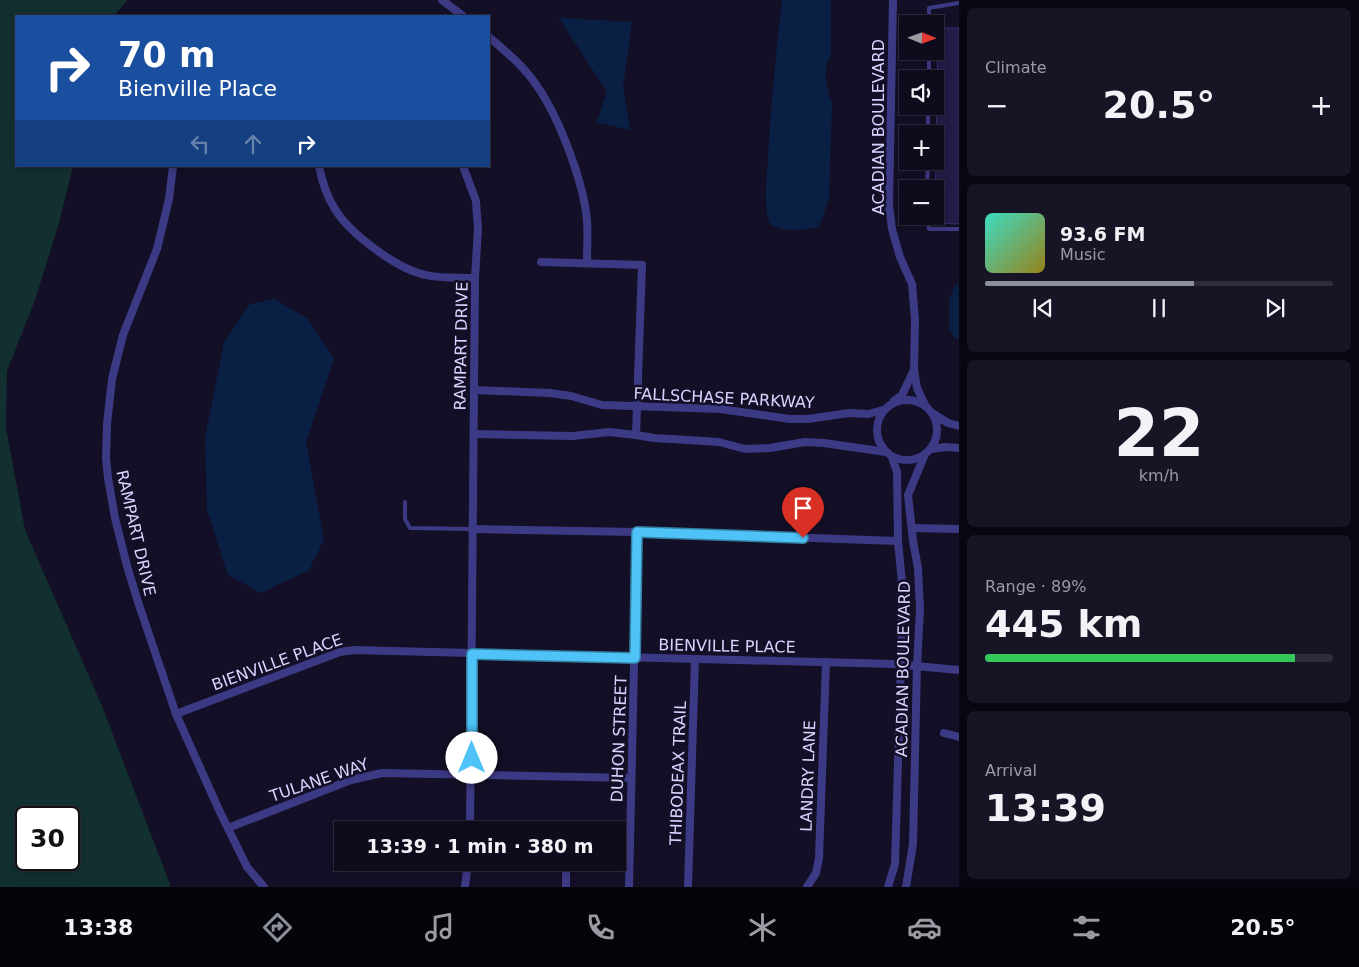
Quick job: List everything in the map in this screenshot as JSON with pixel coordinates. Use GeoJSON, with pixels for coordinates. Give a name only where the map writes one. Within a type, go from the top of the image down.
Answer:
{"type":"FeatureCollection","features":[{"type":"Feature","properties":{"kind":"street"},"geometry":{"type":"LineString","coordinates":[[442,0],[462,15]]}},
{"type":"Feature","properties":{"kind":"street","name":"ACADIAN BOULEVARD"},"geometry":{"type":"LineString","coordinates":[[893,0],[889,205],[892,229],[900,257],[914,292],[916,320],[914,370],[917,388],[925,405]]}},
{"type":"Feature","properties":{"kind":"street"},"geometry":{"type":"LineString","coordinates":[[490,38],[511,56],[537,85],[556,118],[581,190],[587,221],[587,263]]}},
{"type":"Feature","properties":{"kind":"street","name":"RAMPART DRIVE"},"geometry":{"type":"LineString","coordinates":[[173,167],[169,199],[157,249],[114,366],[108,400],[106,458],[113,508],[127,566],[176,714],[247,867],[264,887]]}},
{"type":"Feature","properties":{"kind":"street"},"geometry":{"type":"LineString","coordinates":[[319,167],[323,187],[335,210],[345,223],[393,261],[426,276],[475,278]]}},
{"type":"Feature","properties":{"kind":"street","name":"RAMPART DRIVE"},"geometry":{"type":"LineString","coordinates":[[463,167],[476,202],[478,229],[475,278],[470,821]]}},
{"type":"Feature","properties":{"kind":"street"},"geometry":{"type":"LineString","coordinates":[[541,262],[642,265],[636,435]]}},
{"type":"Feature","properties":{"kind":"street","name":"ACADIAN BOULEVARD"},"geometry":{"type":"LineString","coordinates":[[892,403],[902,395],[914,370]]}},
{"type":"Feature","properties":{"kind":"street","name":"FALLSCHASE PARKWAY"},"geometry":{"type":"LineString","coordinates":[[474,390],[550,393],[571,396],[602,405],[720,409],[799,419],[849,413],[868,414],[883,410]]}},
{"type":"Feature","properties":{"kind":"street"},"geometry":{"type":"LineString","coordinates":[[889,454],[881,446],[876,432],[883,410],[892,403],[909,399],[917,401],[948,423],[959,426]]}},
{"type":"Feature","properties":{"kind":"street"},"geometry":{"type":"LineString","coordinates":[[928,451],[936,440],[937,431],[932,413]]}},
{"type":"Feature","properties":{"kind":"street"},"geometry":{"type":"LineString","coordinates":[[474,434],[573,436],[609,432],[654,438],[719,442],[745,449],[770,448],[805,442],[824,443],[889,454],[901,460],[910,460],[928,451],[946,447],[959,448]]}},
{"type":"Feature","properties":{"kind":"street","name":"ACADIAN BOULEVARD"},"geometry":{"type":"LineString","coordinates":[[906,887],[913,844],[920,609],[918,568],[908,495],[928,451]]}},
{"type":"Feature","properties":{"kind":"street","name":"ACADIAN BOULEVARD"},"geometry":{"type":"LineString","coordinates":[[888,887],[895,864],[903,592],[898,541],[897,472],[889,454]]}},
{"type":"Feature","properties":{"kind":"street"},"geometry":{"type":"LineString","coordinates":[[912,528],[959,529]]}},
{"type":"Feature","properties":{"kind":"street"},"geometry":{"type":"LineString","coordinates":[[473,529],[637,532],[898,541]]}},
{"type":"Feature","properties":{"kind":"street","name":"DUHON STREET"},"geometry":{"type":"LineString","coordinates":[[629,887],[637,532]]}},
{"type":"Feature","properties":{"kind":"street","name":"BIENVILLE PLACE"},"geometry":{"type":"LineString","coordinates":[[176,714],[340,652],[354,650],[826,662],[959,670]]}},
{"type":"Feature","properties":{"kind":"street","name":"THIBODEAX TRAIL"},"geometry":{"type":"LineString","coordinates":[[688,887],[695,659]]}},
{"type":"Feature","properties":{"kind":"street","name":"LANDRY LANE"},"geometry":{"type":"LineString","coordinates":[[808,887],[816,873],[819,858],[826,662]]}},
{"type":"Feature","properties":{"kind":"street"},"geometry":{"type":"LineString","coordinates":[[944,733],[959,737]]}},
{"type":"Feature","properties":{"kind":"street","name":"TULANE WAY"},"geometry":{"type":"LineString","coordinates":[[228,828],[351,780],[382,773],[631,778]]}},
{"type":"Feature","properties":{"kind":"street"},"geometry":{"type":"LineString","coordinates":[[466,887],[467,871]]}},
{"type":"Feature","properties":{"kind":"street"},"geometry":{"type":"LineString","coordinates":[[566,871],[566,887]]}},
{"type":"Feature","properties":{"kind":"lane"},"geometry":{"type":"LineString","coordinates":[[929,15],[929,8],[959,4]]}},
{"type":"Feature","properties":{"kind":"lane"},"geometry":{"type":"LineString","coordinates":[[928,225],[929,229],[959,229]]}},
{"type":"Feature","properties":{"kind":"lane"},"geometry":{"type":"LineString","coordinates":[[405,502],[405,519],[410,528],[473,529]]}},
{"type":"Feature","properties":{"kind":"green space"},"geometry":{"type":"Polygon","coordinates":[[[0,0],[127,0],[115,15],[15,15],[15,167],[73,167],[59,223],[35,300],[7,371],[6,428],[25,530],[102,706],[171,887],[0,887],[0,0]]]}},
{"type":"Feature","properties":{"kind":"water"},"geometry":{"type":"Polygon","coordinates":[[[782,0],[831,0],[831,56],[826,67],[827,85],[832,103],[829,199],[818,227],[800,230],[782,229],[770,224],[766,200],[771,117],[782,0]]]}},
{"type":"Feature","properties":{"kind":"water"},"geometry":{"type":"Polygon","coordinates":[[[559,18],[632,22],[623,87],[630,130],[597,122],[607,92],[559,18]]]}},
{"type":"Feature","properties":{"kind":"water"},"geometry":{"type":"Polygon","coordinates":[[[959,284],[959,339],[956,339],[949,330],[949,300],[955,285],[959,284]]]}},
{"type":"Feature","properties":{"kind":"water"},"geometry":{"type":"Polygon","coordinates":[[[275,299],[308,319],[334,359],[306,442],[324,540],[309,570],[261,593],[228,575],[207,510],[205,438],[224,342],[250,304],[275,299]]]}},
{"type":"Feature","properties":{"kind":"building"},"geometry":{"type":"Polygon","coordinates":[[[944,28],[959,28],[959,224],[944,223],[944,180],[936,180],[936,170],[944,170],[944,125],[937,125],[937,115],[944,115],[944,70],[937,70],[938,60],[944,60],[944,28]]]}},
{"type":"Feature","properties":{"kind":"route"},"geometry":{"type":"LineString","coordinates":[[472,758],[472,654],[635,658],[637,532],[803,538]]}}]}
